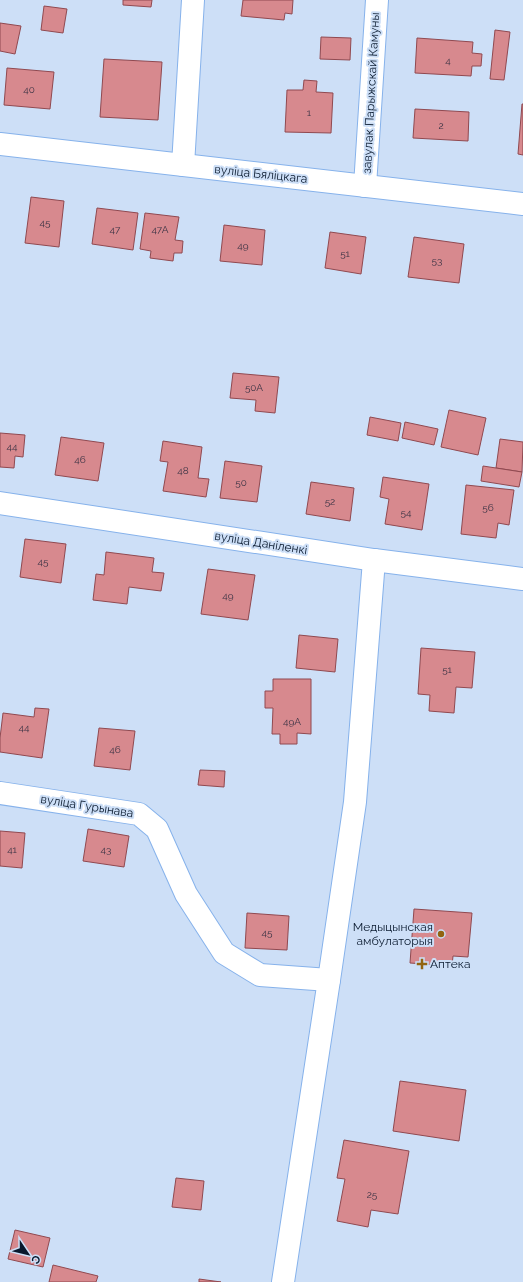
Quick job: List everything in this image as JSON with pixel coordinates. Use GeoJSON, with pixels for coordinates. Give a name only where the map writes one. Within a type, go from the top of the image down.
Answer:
{"type":"FeatureCollection","features":[{"type":"Feature","properties":{"kind":"street"},"geometry":{"type":"LineString","coordinates":[[183,166],[193,0]]}},
{"type":"Feature","properties":{"kind":"street","name":"завулак Парыжскай Камуны"},"geometry":{"type":"LineString","coordinates":[[365,186],[376,0]]}},
{"type":"Feature","properties":{"kind":"street","name":"вуліца Бяліцкага"},"geometry":{"type":"LineString","coordinates":[[0,144],[523,204]]}},
{"type":"Feature","properties":{"kind":"street","name":"вуліца Даніленкі"},"geometry":{"type":"LineString","coordinates":[[0,503],[374,560],[523,579]]}},
{"type":"Feature","properties":{"kind":"street"},"geometry":{"type":"LineString","coordinates":[[282,1282],[355,802],[374,560]]}},
{"type":"Feature","properties":{"kind":"street","name":"вуліца Гурынава"},"geometry":{"type":"LineString","coordinates":[[0,793],[139,814],[157,829],[186,894],[224,953],[260,975],[329,980]]}},
{"type":"Feature","properties":{"kind":"building"},"geometry":{"type":"Polygon","coordinates":[[[123,0],[152,0],[151,7],[123,5],[123,0]]]}},
{"type":"Feature","properties":{"kind":"building"},"geometry":{"type":"Polygon","coordinates":[[[243,0],[293,0],[292,14],[285,13],[284,20],[241,16],[243,0]]]}},
{"type":"Feature","properties":{"kind":"building"},"geometry":{"type":"Polygon","coordinates":[[[44,6],[67,9],[63,33],[41,30],[44,6]]]}},
{"type":"Feature","properties":{"kind":"building"},"geometry":{"type":"Polygon","coordinates":[[[0,23],[21,26],[15,54],[0,51],[0,23]]]}},
{"type":"Feature","properties":{"kind":"building"},"geometry":{"type":"Polygon","coordinates":[[[495,30],[510,32],[504,80],[490,79],[495,30]]]}},
{"type":"Feature","properties":{"kind":"building"},"geometry":{"type":"Polygon","coordinates":[[[321,37],[351,38],[350,60],[320,59],[321,37]]]}},
{"type":"Feature","properties":{"kind":"building"},"geometry":{"type":"Polygon","coordinates":[[[417,38],[473,42],[472,53],[482,54],[481,66],[472,66],[471,76],[415,73],[417,38]]]}},
{"type":"Feature","properties":{"kind":"building"},"geometry":{"type":"Polygon","coordinates":[[[104,59],[162,62],[158,120],[100,117],[104,59]]]}},
{"type":"Feature","properties":{"kind":"building"},"geometry":{"type":"Polygon","coordinates":[[[7,68],[54,72],[50,109],[4,105],[7,68]]]}},
{"type":"Feature","properties":{"kind":"building"},"geometry":{"type":"Polygon","coordinates":[[[304,80],[317,81],[316,92],[333,93],[331,133],[285,132],[287,90],[303,90],[304,80]]]}},
{"type":"Feature","properties":{"kind":"building"},"geometry":{"type":"Polygon","coordinates":[[[523,104],[523,155],[518,154],[523,104]]]}},
{"type":"Feature","properties":{"kind":"building"},"geometry":{"type":"Polygon","coordinates":[[[415,109],[469,112],[468,141],[413,138],[415,109]]]}},
{"type":"Feature","properties":{"kind":"building"},"geometry":{"type":"Polygon","coordinates":[[[31,197],[64,201],[59,247],[25,243],[31,197]]]}},
{"type":"Feature","properties":{"kind":"building"},"geometry":{"type":"Polygon","coordinates":[[[97,208],[138,213],[133,250],[92,244],[97,208]]]}},
{"type":"Feature","properties":{"kind":"building"},"geometry":{"type":"Polygon","coordinates":[[[145,213],[179,217],[175,240],[183,241],[182,253],[174,253],[173,261],[150,258],[151,251],[140,249],[145,213]]]}},
{"type":"Feature","properties":{"kind":"building"},"geometry":{"type":"Polygon","coordinates":[[[224,225],[265,230],[262,265],[220,261],[224,225]]]}},
{"type":"Feature","properties":{"kind":"building"},"geometry":{"type":"Polygon","coordinates":[[[330,232],[366,237],[361,274],[325,268],[330,232]]]}},
{"type":"Feature","properties":{"kind":"building"},"geometry":{"type":"Polygon","coordinates":[[[414,237],[464,244],[459,283],[408,277],[414,237]]]}},
{"type":"Feature","properties":{"kind":"building"},"geometry":{"type":"Polygon","coordinates":[[[233,373],[279,377],[275,413],[255,411],[256,400],[230,398],[233,373]]]}},
{"type":"Feature","properties":{"kind":"building"},"geometry":{"type":"Polygon","coordinates":[[[449,410],[486,418],[478,455],[441,447],[449,410]]]}},
{"type":"Feature","properties":{"kind":"building"},"geometry":{"type":"Polygon","coordinates":[[[370,417],[401,423],[398,441],[367,435],[370,417]]]}},
{"type":"Feature","properties":{"kind":"building"},"geometry":{"type":"Polygon","coordinates":[[[405,422],[438,429],[434,445],[402,438],[405,422]]]}},
{"type":"Feature","properties":{"kind":"building"},"geometry":{"type":"Polygon","coordinates":[[[0,433],[25,435],[23,457],[15,456],[14,468],[0,467],[0,433]]]}},
{"type":"Feature","properties":{"kind":"building"},"geometry":{"type":"Polygon","coordinates":[[[61,437],[104,443],[98,481],[55,475],[61,437]]]}},
{"type":"Feature","properties":{"kind":"building"},"geometry":{"type":"Polygon","coordinates":[[[500,439],[523,442],[522,472],[496,468],[500,439]]]}},
{"type":"Feature","properties":{"kind":"building"},"geometry":{"type":"Polygon","coordinates":[[[163,441],[202,447],[198,478],[209,479],[206,497],[163,491],[168,462],[160,461],[163,441]]]}},
{"type":"Feature","properties":{"kind":"building"},"geometry":{"type":"Polygon","coordinates":[[[225,461],[262,466],[257,502],[220,498],[225,461]]]}},
{"type":"Feature","properties":{"kind":"building"},"geometry":{"type":"Polygon","coordinates":[[[483,466],[522,472],[519,487],[481,481],[483,466]]]}},
{"type":"Feature","properties":{"kind":"building"},"geometry":{"type":"Polygon","coordinates":[[[383,477],[429,484],[422,530],[385,524],[389,499],[380,497],[383,477]]]}},
{"type":"Feature","properties":{"kind":"building"},"geometry":{"type":"Polygon","coordinates":[[[311,482],[354,488],[350,521],[306,514],[311,482]]]}},
{"type":"Feature","properties":{"kind":"building"},"geometry":{"type":"Polygon","coordinates":[[[466,485],[514,490],[509,525],[498,523],[496,538],[461,534],[466,485]]]}},
{"type":"Feature","properties":{"kind":"building"},"geometry":{"type":"Polygon","coordinates":[[[25,539],[66,544],[61,583],[20,577],[25,539]]]}},
{"type":"Feature","properties":{"kind":"building"},"geometry":{"type":"Polygon","coordinates":[[[106,552],[154,558],[152,572],[164,573],[161,591],[129,587],[127,604],[93,600],[96,574],[104,575],[106,552]]]}},
{"type":"Feature","properties":{"kind":"building"},"geometry":{"type":"Polygon","coordinates":[[[208,569],[255,575],[248,620],[201,614],[208,569]]]}},
{"type":"Feature","properties":{"kind":"building"},"geometry":{"type":"Polygon","coordinates":[[[299,635],[338,639],[335,672],[296,668],[299,635]]]}},
{"type":"Feature","properties":{"kind":"building"},"geometry":{"type":"Polygon","coordinates":[[[421,648],[475,652],[472,688],[456,687],[454,713],[429,711],[430,695],[418,694],[421,648]]]}},
{"type":"Feature","properties":{"kind":"building"},"geometry":{"type":"Polygon","coordinates":[[[273,679],[311,679],[311,734],[297,733],[297,744],[280,744],[280,734],[272,734],[273,708],[265,708],[265,691],[273,691],[273,679]]]}},
{"type":"Feature","properties":{"kind":"building"},"geometry":{"type":"Polygon","coordinates":[[[35,708],[49,709],[42,758],[0,752],[3,713],[34,717],[35,708]]]}},
{"type":"Feature","properties":{"kind":"building"},"geometry":{"type":"Polygon","coordinates":[[[99,728],[135,731],[130,770],[94,766],[99,728]]]}},
{"type":"Feature","properties":{"kind":"building"},"geometry":{"type":"Polygon","coordinates":[[[200,770],[225,771],[224,787],[198,785],[200,770]]]}},
{"type":"Feature","properties":{"kind":"building"},"geometry":{"type":"Polygon","coordinates":[[[88,829],[129,836],[124,867],[83,861],[88,829]]]}},
{"type":"Feature","properties":{"kind":"building"},"geometry":{"type":"Polygon","coordinates":[[[0,831],[25,833],[22,868],[0,866],[0,831]]]}},
{"type":"Feature","properties":{"kind":"building","name":"Медыцынская амбулаторыя"},"geometry":{"type":"Polygon","coordinates":[[[414,909],[472,913],[468,957],[453,956],[452,966],[410,963],[414,909]]]}},
{"type":"Feature","properties":{"kind":"building"},"geometry":{"type":"Polygon","coordinates":[[[247,913],[289,916],[287,950],[245,948],[247,913]]]}},
{"type":"Feature","properties":{"kind":"building"},"geometry":{"type":"Polygon","coordinates":[[[400,1081],[466,1090],[459,1141],[393,1131],[400,1081]]]}},
{"type":"Feature","properties":{"kind":"building"},"geometry":{"type":"Polygon","coordinates":[[[344,1140],[409,1151],[398,1214],[371,1210],[368,1227],[337,1221],[345,1179],[337,1178],[344,1140]]]}},
{"type":"Feature","properties":{"kind":"building"},"geometry":{"type":"Polygon","coordinates":[[[176,1178],[204,1181],[201,1210],[172,1207],[176,1178]]]}},
{"type":"Feature","properties":{"kind":"building"},"geometry":{"type":"Polygon","coordinates":[[[15,1230],[50,1238],[43,1267],[8,1259],[15,1230]]]}},
{"type":"Feature","properties":{"kind":"building"},"geometry":{"type":"Polygon","coordinates":[[[53,1265],[98,1276],[96,1282],[49,1282],[53,1265]]]}},
{"type":"Feature","properties":{"kind":"building"},"geometry":{"type":"Polygon","coordinates":[[[199,1279],[221,1282],[199,1282],[199,1279]]]}},
{"type":"Feature","properties":{"kind":"place","name":"Медыцынская амбулаторыя"},"geometry":{"type":"Point","coordinates":[441,934]}},
{"type":"Feature","properties":{"kind":"place","name":"Аптека"},"geometry":{"type":"Point","coordinates":[422,964]}}]}
